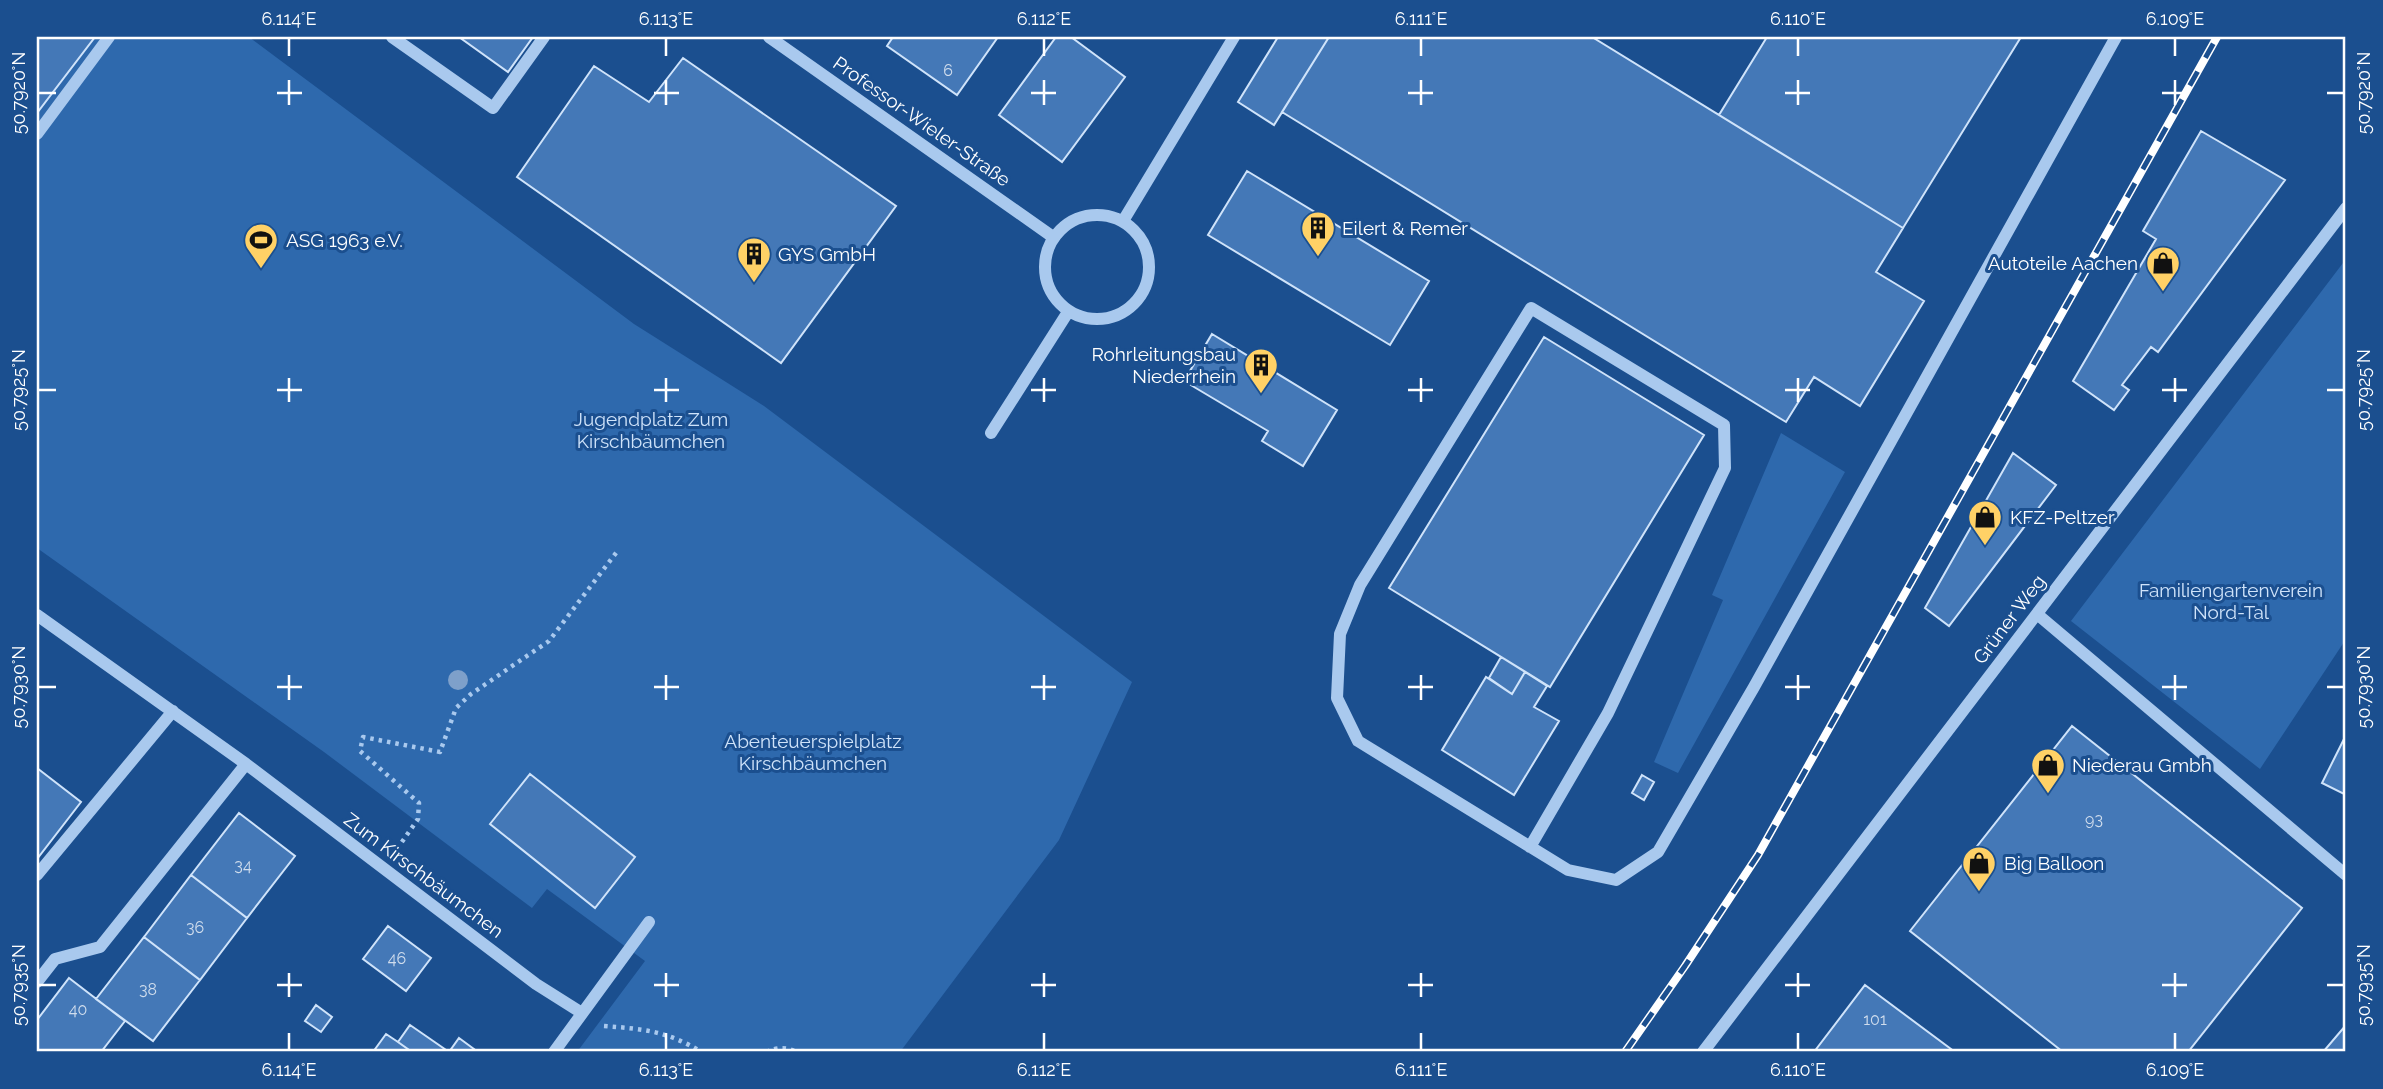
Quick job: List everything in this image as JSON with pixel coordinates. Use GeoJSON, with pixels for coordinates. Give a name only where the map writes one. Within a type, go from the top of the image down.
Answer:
{"type":"FeatureCollection","features":[{"type":"Feature","properties":{"kind":"street"},"geometry":{"type":"LineString","coordinates":[[37,134],[109,37]]}},
{"type":"Feature","properties":{"kind":"street"},"geometry":{"type":"LineString","coordinates":[[392,37],[494,108],[544,37]]}},
{"type":"Feature","properties":{"kind":"street","name":"Professor-Wieler-Straße"},"geometry":{"type":"LineString","coordinates":[[769,37],[1053,237]]}},
{"type":"Feature","properties":{"kind":"street"},"geometry":{"type":"LineString","coordinates":[[1124,221],[1234,37]]}},
{"type":"Feature","properties":{"kind":"street"},"geometry":{"type":"LineString","coordinates":[[1530,847],[1608,713],[1725,468],[1724,425],[1531,308],[1360,585],[1340,634],[1337,698],[1358,741],[1530,847],[1568,870],[1616,880],[1658,852],[1754,687],[2116,37]]}},
{"type":"Feature","properties":{"kind":"street","name":"Grüner Weg"},"geometry":{"type":"LineString","coordinates":[[1703,1052],[2346,208]]}},
{"type":"Feature","properties":{"kind":"street"},"geometry":{"type":"LineString","coordinates":[[1098,214],[1124,221],[1143,241],[1150,268],[1142,294],[1122,314],[1095,320],[1068,312],[1049,291],[1044,263],[1053,237],[1073,219],[1098,214]]}},
{"type":"Feature","properties":{"kind":"street"},"geometry":{"type":"LineString","coordinates":[[991,433],[1068,312]]}},
{"type":"Feature","properties":{"kind":"street"},"geometry":{"type":"LineString","coordinates":[[2037,614],[2346,875]]}},
{"type":"Feature","properties":{"kind":"street","name":"Zum Kirschbäumchen"},"geometry":{"type":"LineString","coordinates":[[37,615],[246,764],[536,984],[582,1013]]}},
{"type":"Feature","properties":{"kind":"street"},"geometry":{"type":"LineString","coordinates":[[37,875],[173,711]]}},
{"type":"Feature","properties":{"kind":"street"},"geometry":{"type":"LineString","coordinates":[[37,982],[55,959],[100,947],[246,764]]}},
{"type":"Feature","properties":{"kind":"street"},"geometry":{"type":"LineString","coordinates":[[554,1052],[649,922]]}},
{"type":"Feature","properties":{"kind":"path"},"geometry":{"type":"LineString","coordinates":[[383,868],[418,819],[419,803],[360,751],[363,737],[440,752],[456,708],[471,694],[549,641],[619,550]]}},
{"type":"Feature","properties":{"kind":"path"},"geometry":{"type":"LineString","coordinates":[[582,1013],[604,1027],[641,1028],[678,1038],[702,1052]]}},
{"type":"Feature","properties":{"kind":"path"},"geometry":{"type":"LineString","coordinates":[[766,1052],[788,1048],[797,1052]]}},
{"type":"Feature","properties":{"kind":"green space"},"geometry":{"type":"Polygon","coordinates":[[[37,37],[249,37],[634,324],[764,406],[1132,682],[1059,840],[900,1052],[577,1052],[645,961],[547,889],[532,908],[324,752],[37,548],[37,37]]]}},
{"type":"Feature","properties":{"kind":"green space","name":"Familiengartenverein Nord-Tal"},"geometry":{"type":"Polygon","coordinates":[[[2346,259],[2346,639],[2260,769],[2071,621],[2346,259]]]}},
{"type":"Feature","properties":{"kind":"green space"},"geometry":{"type":"Polygon","coordinates":[[[1781,433],[1845,472],[1678,773],[1654,762],[1723,600],[1712,595],[1781,433]]]}},
{"type":"Feature","properties":{"kind":"building"},"geometry":{"type":"Polygon","coordinates":[[[37,37],[95,37],[37,113],[37,37]]]}},
{"type":"Feature","properties":{"kind":"building"},"geometry":{"type":"Polygon","coordinates":[[[459,37],[533,37],[508,72],[459,37]]]}},
{"type":"Feature","properties":{"kind":"building"},"geometry":{"type":"Polygon","coordinates":[[[893,37],[998,37],[957,95],[887,46],[893,37]]]}},
{"type":"Feature","properties":{"kind":"building"},"geometry":{"type":"Polygon","coordinates":[[[1056,37],[1071,37],[1125,77],[1062,162],[999,115],[1056,37]]]}},
{"type":"Feature","properties":{"kind":"building"},"geometry":{"type":"Polygon","coordinates":[[[1278,37],[1329,37],[1274,125],[1238,102],[1278,37]]]}},
{"type":"Feature","properties":{"kind":"building"},"geometry":{"type":"Polygon","coordinates":[[[1329,37],[1592,37],[1903,228],[1876,272],[1924,301],[1860,406],[1814,377],[1786,422],[1282,112],[1329,37]]]}},
{"type":"Feature","properties":{"kind":"building"},"geometry":{"type":"Polygon","coordinates":[[[1767,37],[2021,37],[1903,228],[1719,115],[1767,37]]]}},
{"type":"Feature","properties":{"kind":"building","name":"GYS GmbH"},"geometry":{"type":"Polygon","coordinates":[[[683,58],[896,206],[781,363],[517,177],[594,66],[649,102],[683,58]]]}},
{"type":"Feature","properties":{"kind":"building","name":"Autoteile Aachen"},"geometry":{"type":"Polygon","coordinates":[[[2201,131],[2285,180],[2158,352],[2151,347],[2122,385],[2129,390],[2114,410],[2073,381],[2156,239],[2143,231],[2201,131]]]}},
{"type":"Feature","properties":{"kind":"building","name":"Eilert & Remer"},"geometry":{"type":"Polygon","coordinates":[[[1247,171],[1429,281],[1390,345],[1208,235],[1247,171]]]}},
{"type":"Feature","properties":{"kind":"building","name":"Rohrleitungsbau Niederrhein"},"geometry":{"type":"Polygon","coordinates":[[[1212,334],[1337,410],[1303,466],[1262,441],[1268,431],[1184,381],[1212,334]]]}},
{"type":"Feature","properties":{"kind":"building"},"geometry":{"type":"Polygon","coordinates":[[[1544,337],[1704,435],[1550,687],[1389,588],[1544,337]]]}},
{"type":"Feature","properties":{"kind":"building","name":"KFZ-Peltzer"},"geometry":{"type":"Polygon","coordinates":[[[2013,453],[2056,485],[1949,626],[1925,608],[2013,453]]]}},
{"type":"Feature","properties":{"kind":"building"},"geometry":{"type":"Polygon","coordinates":[[[1501,657],[1525,672],[1512,694],[1489,678],[1501,657]]]}},
{"type":"Feature","properties":{"kind":"building"},"geometry":{"type":"Polygon","coordinates":[[[1525,672],[1547,686],[1534,707],[1559,721],[1514,795],[1442,750],[1486,677],[1512,694],[1525,672]]]}},
{"type":"Feature","properties":{"kind":"building"},"geometry":{"type":"Polygon","coordinates":[[[2072,726],[2302,908],[2188,1052],[2063,1052],[1910,931],[2072,726]]]}},
{"type":"Feature","properties":{"kind":"building"},"geometry":{"type":"Polygon","coordinates":[[[2346,735],[2346,795],[2322,783],[2346,735]]]}},
{"type":"Feature","properties":{"kind":"building"},"geometry":{"type":"Polygon","coordinates":[[[37,768],[81,802],[37,859],[37,768]]]}},
{"type":"Feature","properties":{"kind":"building"},"geometry":{"type":"Polygon","coordinates":[[[530,774],[635,857],[595,908],[490,824],[530,774]]]}},
{"type":"Feature","properties":{"kind":"building"},"geometry":{"type":"Polygon","coordinates":[[[1642,775],[1654,782],[1644,800],[1632,793],[1642,775]]]}},
{"type":"Feature","properties":{"kind":"building"},"geometry":{"type":"Polygon","coordinates":[[[239,813],[295,856],[247,918],[191,875],[239,813]]]}},
{"type":"Feature","properties":{"kind":"building"},"geometry":{"type":"Polygon","coordinates":[[[191,875],[247,918],[200,980],[144,937],[191,875]]]}},
{"type":"Feature","properties":{"kind":"building"},"geometry":{"type":"Polygon","coordinates":[[[388,926],[431,958],[406,991],[363,959],[388,926]]]}},
{"type":"Feature","properties":{"kind":"building"},"geometry":{"type":"Polygon","coordinates":[[[144,937],[200,980],[153,1041],[96,999],[144,937]]]}},
{"type":"Feature","properties":{"kind":"building"},"geometry":{"type":"Polygon","coordinates":[[[69,978],[125,1021],[101,1052],[37,1050],[37,1020],[69,978]]]}},
{"type":"Feature","properties":{"kind":"building"},"geometry":{"type":"Polygon","coordinates":[[[1865,985],[1955,1052],[1814,1052],[1865,985]]]}},
{"type":"Feature","properties":{"kind":"building"},"geometry":{"type":"Polygon","coordinates":[[[316,1005],[332,1017],[321,1032],[305,1021],[316,1005]]]}},
{"type":"Feature","properties":{"kind":"building"},"geometry":{"type":"Polygon","coordinates":[[[410,1025],[449,1052],[412,1052],[398,1042],[410,1025]]]}},
{"type":"Feature","properties":{"kind":"building"},"geometry":{"type":"Polygon","coordinates":[[[2346,1025],[2346,1052],[2323,1052],[2346,1025]]]}},
{"type":"Feature","properties":{"kind":"building"},"geometry":{"type":"Polygon","coordinates":[[[386,1034],[398,1042],[412,1052],[373,1052],[386,1034]]]}},
{"type":"Feature","properties":{"kind":"building"},"geometry":{"type":"Polygon","coordinates":[[[459,1038],[478,1052],[449,1052],[459,1038]]]}},
{"type":"Feature","properties":{"kind":"railway"},"geometry":{"type":"LineString","coordinates":[[1625,1052],[1758,855],[2217,37]]}},
{"type":"Feature","properties":{"kind":"place","name":"Eilert & Remer"},"geometry":{"type":"Point","coordinates":[1318,258]}},
{"type":"Feature","properties":{"kind":"place","name":"ASG 1963 e.V."},"geometry":{"type":"Point","coordinates":[261,270]}},
{"type":"Feature","properties":{"kind":"place","name":"GYS GmbH"},"geometry":{"type":"Point","coordinates":[754,284]}},
{"type":"Feature","properties":{"kind":"place","name":"Autoteile Aachen"},"geometry":{"type":"Point","coordinates":[2163,293]}},
{"type":"Feature","properties":{"kind":"place","name":"Rohrleitungsbau Niederrhein"},"geometry":{"type":"Point","coordinates":[1261,395]}},
{"type":"Feature","properties":{"kind":"place","name":"KFZ-Peltzer"},"geometry":{"type":"Point","coordinates":[1985,547]}},
{"type":"Feature","properties":{"kind":"place","name":"Niederau Gmbh"},"geometry":{"type":"Point","coordinates":[2048,795]}},
{"type":"Feature","properties":{"kind":"place","name":"Big Balloon"},"geometry":{"type":"Point","coordinates":[1979,893]}},
{"type":"Feature","properties":{"kind":"park label","name":"Jugendplatz Zum Kirschbäumchen"},"geometry":{"type":"Point","coordinates":[651,430]}},
{"type":"Feature","properties":{"kind":"park label","name":"Abenteuerspielplatz Kirschbäumchen"},"geometry":{"type":"Point","coordinates":[813,752]}}]}
